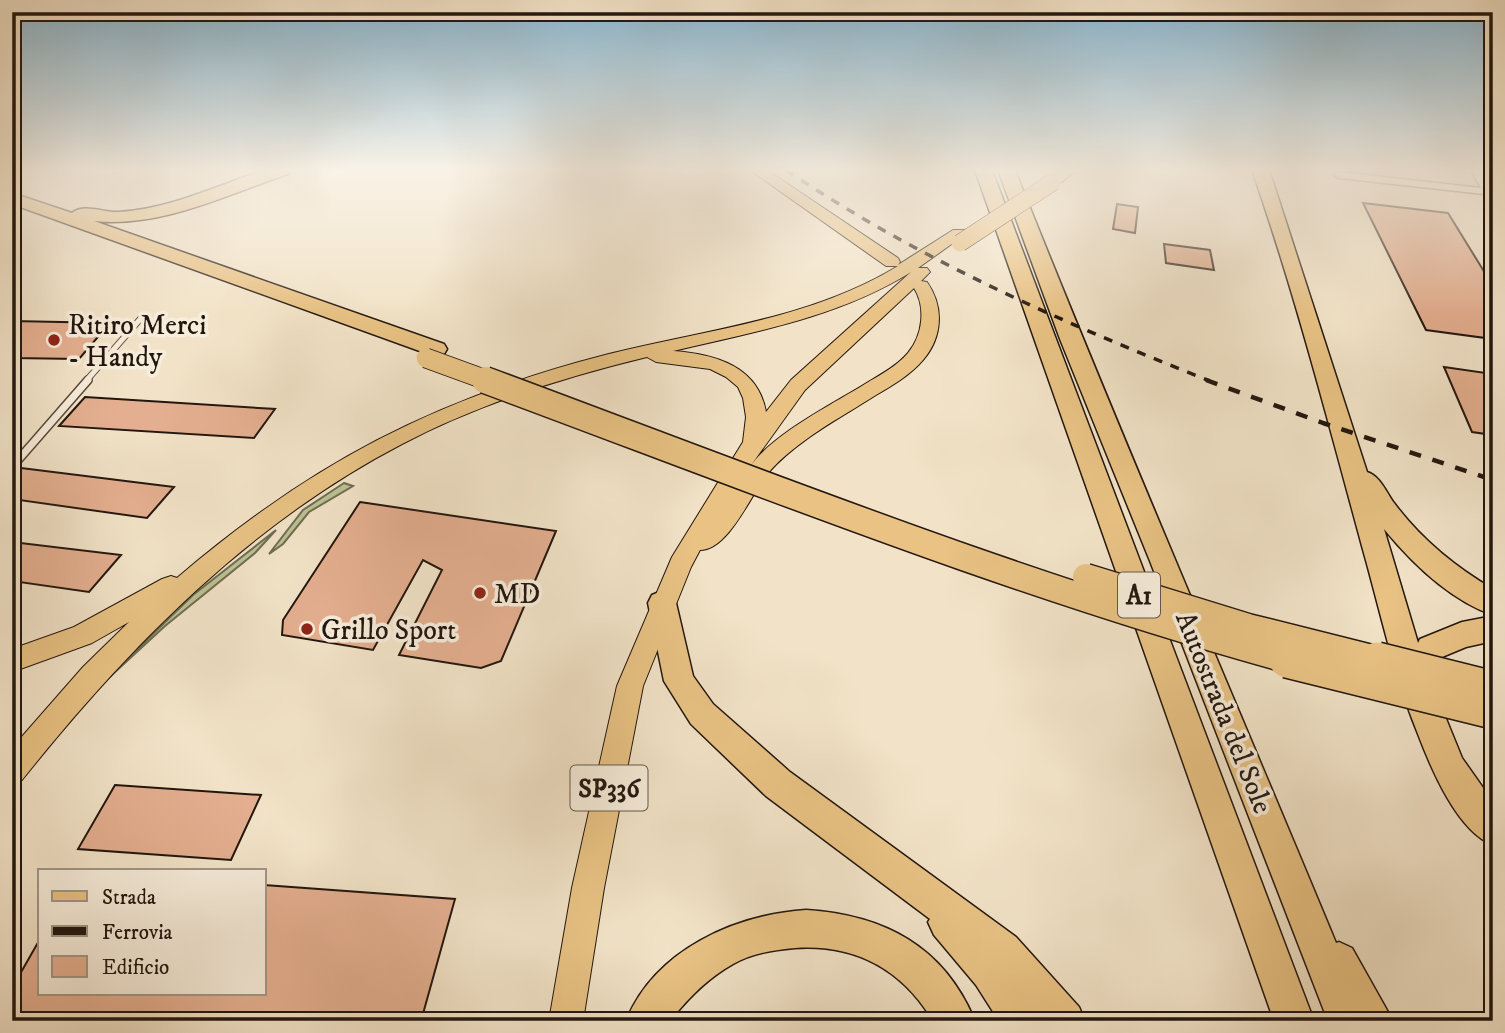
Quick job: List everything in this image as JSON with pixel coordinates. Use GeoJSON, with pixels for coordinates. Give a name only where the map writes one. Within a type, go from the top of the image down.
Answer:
{"type":"FeatureCollection","features":[{"type":"Feature","properties":{"kind":"highway"},"geometry":{"type":"LineString","coordinates":[[33,218],[1148,597],[1248,627],[1493,690]]}},
{"type":"Feature","properties":{"kind":"highway"},"geometry":{"type":"LineString","coordinates":[[68,218],[1048,583],[1257,651],[1493,711]]}},
{"type":"Feature","properties":{"kind":"highway","name":"Autostrada del Sole"},"geometry":{"type":"LineString","coordinates":[[1001,218],[1294,1021]]}},
{"type":"Feature","properties":{"kind":"highway","name":"Autostrada del Sole"},"geometry":{"type":"LineString","coordinates":[[1025,218],[1348,1021]]}},
{"type":"Feature","properties":{"kind":"highway"},"geometry":{"type":"LineString","coordinates":[[1275,218],[1347,446],[1413,675],[1437,741],[1461,789],[1477,813],[1493,828]]}},
{"type":"Feature","properties":{"kind":"highway"},"geometry":{"type":"LineString","coordinates":[[1347,446],[1375,497],[1398,530],[1441,570],[1493,603]]}},
{"type":"Feature","properties":{"kind":"highway"},"geometry":{"type":"LineString","coordinates":[[662,603],[679,681],[702,714],[778,784],[1003,950],[1065,1021]]}},
{"type":"Feature","properties":{"kind":"highway"},"geometry":{"type":"LineString","coordinates":[[1413,675],[1431,648],[1462,635],[1493,628]]}},
{"type":"Feature","properties":{"kind":"highway"},"geometry":{"type":"LineString","coordinates":[[1289,872],[1373,1021]]}},
{"type":"Feature","properties":{"kind":"highway"},"geometry":{"type":"LineString","coordinates":[[914,886],[990,971],[1021,1021]]}},
{"type":"Feature","properties":{"kind":"highway"},"geometry":{"type":"LineString","coordinates":[[646,1021],[659,1002],[693,969],[731,944],[771,931],[812,928],[851,936],[888,949],[920,972],[946,1003],[955,1021]]}},
{"type":"Feature","properties":{"kind":"main road"},"geometry":{"type":"LineString","coordinates":[[828,218],[892,262]]}},
{"type":"Feature","properties":{"kind":"main road","name":"SP336"},"geometry":{"type":"LineString","coordinates":[[566,1021],[588,888],[630,686],[680,564],[753,443],[798,385],[906,283],[960,238],[989,218]]}},
{"type":"Feature","properties":{"kind":"main road"},"geometry":{"type":"LineString","coordinates":[[12,661],[55,647],[153,598],[227,551],[327,478],[393,439],[476,402],[573,370],[645,349],[752,326],[835,304],[960,238]]}},
{"type":"Feature","properties":{"kind":"main road"},"geometry":{"type":"LineString","coordinates":[[680,564],[725,521],[761,467],[804,431],[900,371],[918,355],[930,329],[929,298],[920,286]]}},
{"type":"Feature","properties":{"kind":"main road","name":"SP336"},"geometry":{"type":"LineString","coordinates":[[573,370],[653,356],[688,356],[722,367],[736,374],[754,393],[757,425],[753,443]]}},
{"type":"Feature","properties":{"kind":"main road"},"geometry":{"type":"LineString","coordinates":[[12,770],[121,646],[227,551]]}},
{"type":"Feature","properties":{"kind":"lane"},"geometry":{"type":"LineString","coordinates":[[12,467],[142,317]]}},
{"type":"Feature","properties":{"kind":"green space"},"geometry":{"type":"Polygon","coordinates":[[[344,483],[353,486],[309,512],[283,544],[269,554],[303,510],[344,483]]]}},
{"type":"Feature","properties":{"kind":"green space"},"geometry":{"type":"Polygon","coordinates":[[[276,530],[255,553],[165,626],[88,697],[193,595],[276,530]]]}},
{"type":"Feature","properties":{"kind":"building"},"geometry":{"type":"Polygon","coordinates":[[[1115,218],[1137,218],[1135,233],[1113,229],[1115,218]]]}},
{"type":"Feature","properties":{"kind":"building"},"geometry":{"type":"Polygon","coordinates":[[[1371,218],[1451,218],[1493,286],[1493,339],[1426,330],[1371,218]]]}},
{"type":"Feature","properties":{"kind":"building"},"geometry":{"type":"Polygon","coordinates":[[[1164,244],[1210,250],[1214,270],[1166,263],[1164,244]]]}},
{"type":"Feature","properties":{"kind":"building","name":"Ritiro Merci - Handy"},"geometry":{"type":"Polygon","coordinates":[[[12,321],[110,323],[79,359],[12,358],[12,321]]]}},
{"type":"Feature","properties":{"kind":"building"},"geometry":{"type":"Polygon","coordinates":[[[1444,367],[1493,374],[1493,435],[1472,432],[1444,367]]]}},
{"type":"Feature","properties":{"kind":"building"},"geometry":{"type":"Polygon","coordinates":[[[85,397],[275,409],[254,438],[59,426],[85,397]]]}},
{"type":"Feature","properties":{"kind":"building"},"geometry":{"type":"Polygon","coordinates":[[[21,468],[174,487],[147,518],[12,499],[12,479],[21,468]]]}},
{"type":"Feature","properties":{"kind":"building"},"geometry":{"type":"Polygon","coordinates":[[[360,502],[556,531],[501,661],[481,668],[399,655],[442,570],[423,560],[373,650],[282,635],[283,620],[360,502]]]}},
{"type":"Feature","properties":{"kind":"building"},"geometry":{"type":"Polygon","coordinates":[[[12,542],[121,555],[89,592],[12,581],[12,542]]]}},
{"type":"Feature","properties":{"kind":"building"},"geometry":{"type":"Polygon","coordinates":[[[115,785],[261,795],[231,860],[78,849],[115,785]]]}},
{"type":"Feature","properties":{"kind":"building"},"geometry":{"type":"Polygon","coordinates":[[[266,885],[455,899],[421,1021],[12,1021],[12,988],[38,942],[38,995],[266,995],[266,885]]]}},
{"type":"Feature","properties":{"kind":"railway"},"geometry":{"type":"LineString","coordinates":[[864,218],[939,261],[992,287],[1100,336],[1210,381]]}},
{"type":"Feature","properties":{"kind":"railway"},"geometry":{"type":"LineString","coordinates":[[1206,380],[1323,423],[1493,480]]}},
{"type":"Feature","properties":{"kind":"place","name":"Ritiro Merci - Handy"},"geometry":{"type":"Point","coordinates":[54,340]}},
{"type":"Feature","properties":{"kind":"place","name":"MD"},"geometry":{"type":"Point","coordinates":[480,593]}},
{"type":"Feature","properties":{"kind":"place","name":"Grillo Sport"},"geometry":{"type":"Point","coordinates":[307,629]}}]}
